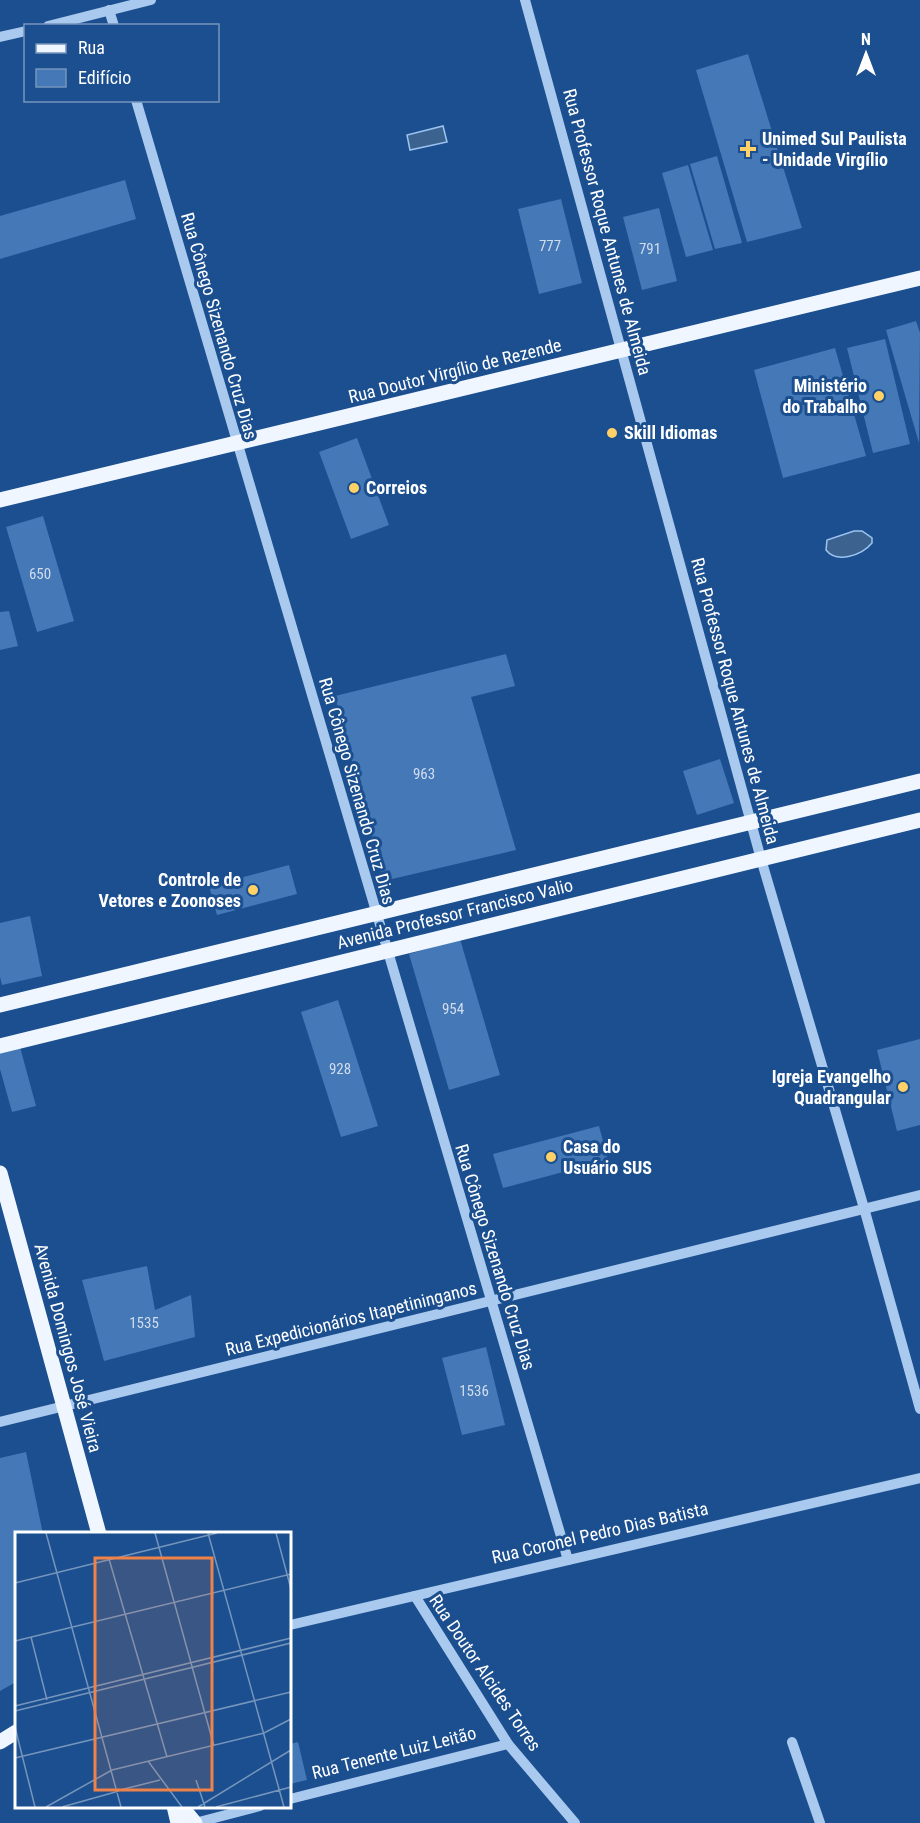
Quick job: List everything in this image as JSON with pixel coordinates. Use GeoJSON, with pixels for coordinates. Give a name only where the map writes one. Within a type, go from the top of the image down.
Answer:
{"type":"FeatureCollection","features":[{"type":"Feature","properties":{"kind":"main road","name":"Rua Doutor Virgílio de Rezende"},"geometry":{"type":"LineString","coordinates":[[0,500],[920,278]]}},
{"type":"Feature","properties":{"kind":"main road","name":"Avenida Professor Francisco Valio"},"geometry":{"type":"LineString","coordinates":[[0,1005],[920,781]]}},
{"type":"Feature","properties":{"kind":"main road","name":"Avenida Professor Francisco Valio"},"geometry":{"type":"LineString","coordinates":[[0,1046],[920,820]]}},
{"type":"Feature","properties":{"kind":"main road","name":"Avenida Domingos José Vieira"},"geometry":{"type":"LineString","coordinates":[[0,1173],[99,1532]]}},
{"type":"Feature","properties":{"kind":"main road"},"geometry":{"type":"LineString","coordinates":[[0,1742],[15,1733]]}},
{"type":"Feature","properties":{"kind":"main road"},"geometry":{"type":"LineString","coordinates":[[174,1808],[178,1823]]}},
{"type":"Feature","properties":{"kind":"main road"},"geometry":{"type":"LineString","coordinates":[[183,1808],[195,1823]]}},
{"type":"Feature","properties":{"kind":"street"},"geometry":{"type":"LineString","coordinates":[[56,24],[151,0]]}},
{"type":"Feature","properties":{"kind":"street","name":"Rua Professor Roque Antunes de Almeida"},"geometry":{"type":"LineString","coordinates":[[525,0],[761,859],[864,1208],[920,1409]]}},
{"type":"Feature","properties":{"kind":"street"},"geometry":{"type":"LineString","coordinates":[[109,10],[113,24]]}},
{"type":"Feature","properties":{"kind":"street"},"geometry":{"type":"LineString","coordinates":[[0,37],[24,31]]}},
{"type":"Feature","properties":{"kind":"street","name":"Rua Cônego Sizenando Cruz Dias"},"geometry":{"type":"LineString","coordinates":[[137,102],[568,1560]]}},
{"type":"Feature","properties":{"kind":"street","name":"Rua Expedicionários Itapetininganos"},"geometry":{"type":"LineString","coordinates":[[0,1422],[920,1195]]}},
{"type":"Feature","properties":{"kind":"street","name":"Rua Coronel Pedro Dias Batista"},"geometry":{"type":"LineString","coordinates":[[291,1625],[920,1478]]}},
{"type":"Feature","properties":{"kind":"street","name":"Rua Doutor Alcides Torres"},"geometry":{"type":"LineString","coordinates":[[414,1596],[508,1744],[575,1823]]}},
{"type":"Feature","properties":{"kind":"street"},"geometry":{"type":"LineString","coordinates":[[792,1742],[820,1823]]}},
{"type":"Feature","properties":{"kind":"street","name":"Rua Tenente Luiz Leitão"},"geometry":{"type":"LineString","coordinates":[[291,1799],[508,1744]]}},
{"type":"Feature","properties":{"kind":"street"},"geometry":{"type":"LineString","coordinates":[[195,1823],[252,1808]]}},
{"type":"Feature","properties":{"kind":"water"},"geometry":{"type":"Polygon","coordinates":[[[443,126],[447,142],[410,150],[407,135],[443,126]]]}},
{"type":"Feature","properties":{"kind":"water"},"geometry":{"type":"Polygon","coordinates":[[[854,531],[862,531],[872,538],[872,543],[856,554],[843,557],[826,550],[827,540],[854,531]]]}},
{"type":"Feature","properties":{"kind":"building","name":"Unimed Sul Paulista - Unidade Virgílio"},"geometry":{"type":"Polygon","coordinates":[[[748,54],[802,228],[747,242],[696,70],[748,54]]]}},
{"type":"Feature","properties":{"kind":"building"},"geometry":{"type":"Polygon","coordinates":[[[717,156],[742,243],[715,249],[690,164],[717,156]]]}},
{"type":"Feature","properties":{"kind":"building"},"geometry":{"type":"Polygon","coordinates":[[[688,165],[713,250],[686,257],[662,173],[688,165]]]}},
{"type":"Feature","properties":{"kind":"building"},"geometry":{"type":"Polygon","coordinates":[[[125,180],[136,219],[0,259],[0,216],[125,180]]]}},
{"type":"Feature","properties":{"kind":"building"},"geometry":{"type":"Polygon","coordinates":[[[561,199],[582,283],[539,294],[518,209],[561,199]]]}},
{"type":"Feature","properties":{"kind":"building"},"geometry":{"type":"Polygon","coordinates":[[[659,208],[677,281],[642,290],[623,217],[659,208]]]}},
{"type":"Feature","properties":{"kind":"building"},"geometry":{"type":"Polygon","coordinates":[[[916,321],[920,333],[919,443],[886,330],[916,321]]]}},
{"type":"Feature","properties":{"kind":"building","name":"Ministério do Trabalho"},"geometry":{"type":"Polygon","coordinates":[[[885,339],[910,444],[873,453],[847,348],[885,339]]]}},
{"type":"Feature","properties":{"kind":"building"},"geometry":{"type":"Polygon","coordinates":[[[835,348],[866,456],[783,478],[754,370],[835,348]]]}},
{"type":"Feature","properties":{"kind":"building","name":"Correios"},"geometry":{"type":"Polygon","coordinates":[[[357,438],[389,525],[351,539],[319,452],[357,438]]]}},
{"type":"Feature","properties":{"kind":"building"},"geometry":{"type":"Polygon","coordinates":[[[43,516],[74,621],[37,632],[6,527],[43,516]]]}},
{"type":"Feature","properties":{"kind":"building"},"geometry":{"type":"Polygon","coordinates":[[[9,611],[18,646],[0,650],[0,612],[9,611]]]}},
{"type":"Feature","properties":{"kind":"building"},"geometry":{"type":"Polygon","coordinates":[[[506,654],[515,686],[471,697],[516,850],[392,879],[381,873],[335,696],[506,654]]]}},
{"type":"Feature","properties":{"kind":"building"},"geometry":{"type":"Polygon","coordinates":[[[720,759],[734,803],[697,815],[683,771],[720,759]]]}},
{"type":"Feature","properties":{"kind":"building","name":"Controle de Vetores e Zoonoses"},"geometry":{"type":"Polygon","coordinates":[[[289,865],[297,894],[217,915],[209,886],[289,865]]]}},
{"type":"Feature","properties":{"kind":"building"},"geometry":{"type":"Polygon","coordinates":[[[30,916],[42,976],[2,985],[0,923],[30,916]]]}},
{"type":"Feature","properties":{"kind":"building"},"geometry":{"type":"Polygon","coordinates":[[[460,939],[500,1075],[449,1090],[409,954],[460,939]]]}},
{"type":"Feature","properties":{"kind":"building"},"geometry":{"type":"Polygon","coordinates":[[[338,1000],[378,1126],[341,1137],[301,1012],[338,1000]]]}},
{"type":"Feature","properties":{"kind":"building","name":"Igreja Evangelho Quadrangular"},"geometry":{"type":"Polygon","coordinates":[[[920,1039],[920,1125],[897,1131],[877,1050],[920,1039]]]}},
{"type":"Feature","properties":{"kind":"building"},"geometry":{"type":"Polygon","coordinates":[[[20,1047],[36,1106],[12,1112],[0,1069],[0,1053],[20,1047]]]}},
{"type":"Feature","properties":{"kind":"building","name":"Casa do Usuário SUS"},"geometry":{"type":"Polygon","coordinates":[[[599,1126],[608,1160],[503,1188],[493,1154],[599,1126]]]}},
{"type":"Feature","properties":{"kind":"building"},"geometry":{"type":"Polygon","coordinates":[[[147,1266],[155,1310],[191,1295],[195,1337],[104,1361],[82,1280],[147,1266]]]}},
{"type":"Feature","properties":{"kind":"building"},"geometry":{"type":"Polygon","coordinates":[[[486,1347],[505,1425],[462,1435],[442,1358],[486,1347]]]}},
{"type":"Feature","properties":{"kind":"building"},"geometry":{"type":"Polygon","coordinates":[[[26,1452],[43,1532],[15,1532],[15,1683],[0,1691],[0,1458],[26,1452]]]}},
{"type":"Feature","properties":{"kind":"building"},"geometry":{"type":"Polygon","coordinates":[[[298,1742],[307,1780],[291,1784],[291,1744],[298,1742]]]}},
{"type":"Feature","properties":{"kind":"place","name":"Unimed Sul Paulista - Unidade Virgílio"},"geometry":{"type":"Point","coordinates":[748,149]}},
{"type":"Feature","properties":{"kind":"place","name":"Ministério do Trabalho"},"geometry":{"type":"Point","coordinates":[879,396]}},
{"type":"Feature","properties":{"kind":"place","name":"Skill Idiomas"},"geometry":{"type":"Point","coordinates":[612,433]}},
{"type":"Feature","properties":{"kind":"place","name":"Correios"},"geometry":{"type":"Point","coordinates":[354,488]}},
{"type":"Feature","properties":{"kind":"place","name":"Controle de Vetores e Zoonoses"},"geometry":{"type":"Point","coordinates":[253,890]}},
{"type":"Feature","properties":{"kind":"place","name":"Igreja Evangelho Quadrangular"},"geometry":{"type":"Point","coordinates":[903,1087]}},
{"type":"Feature","properties":{"kind":"place","name":"Casa do Usuário SUS"},"geometry":{"type":"Point","coordinates":[551,1157]}}]}
